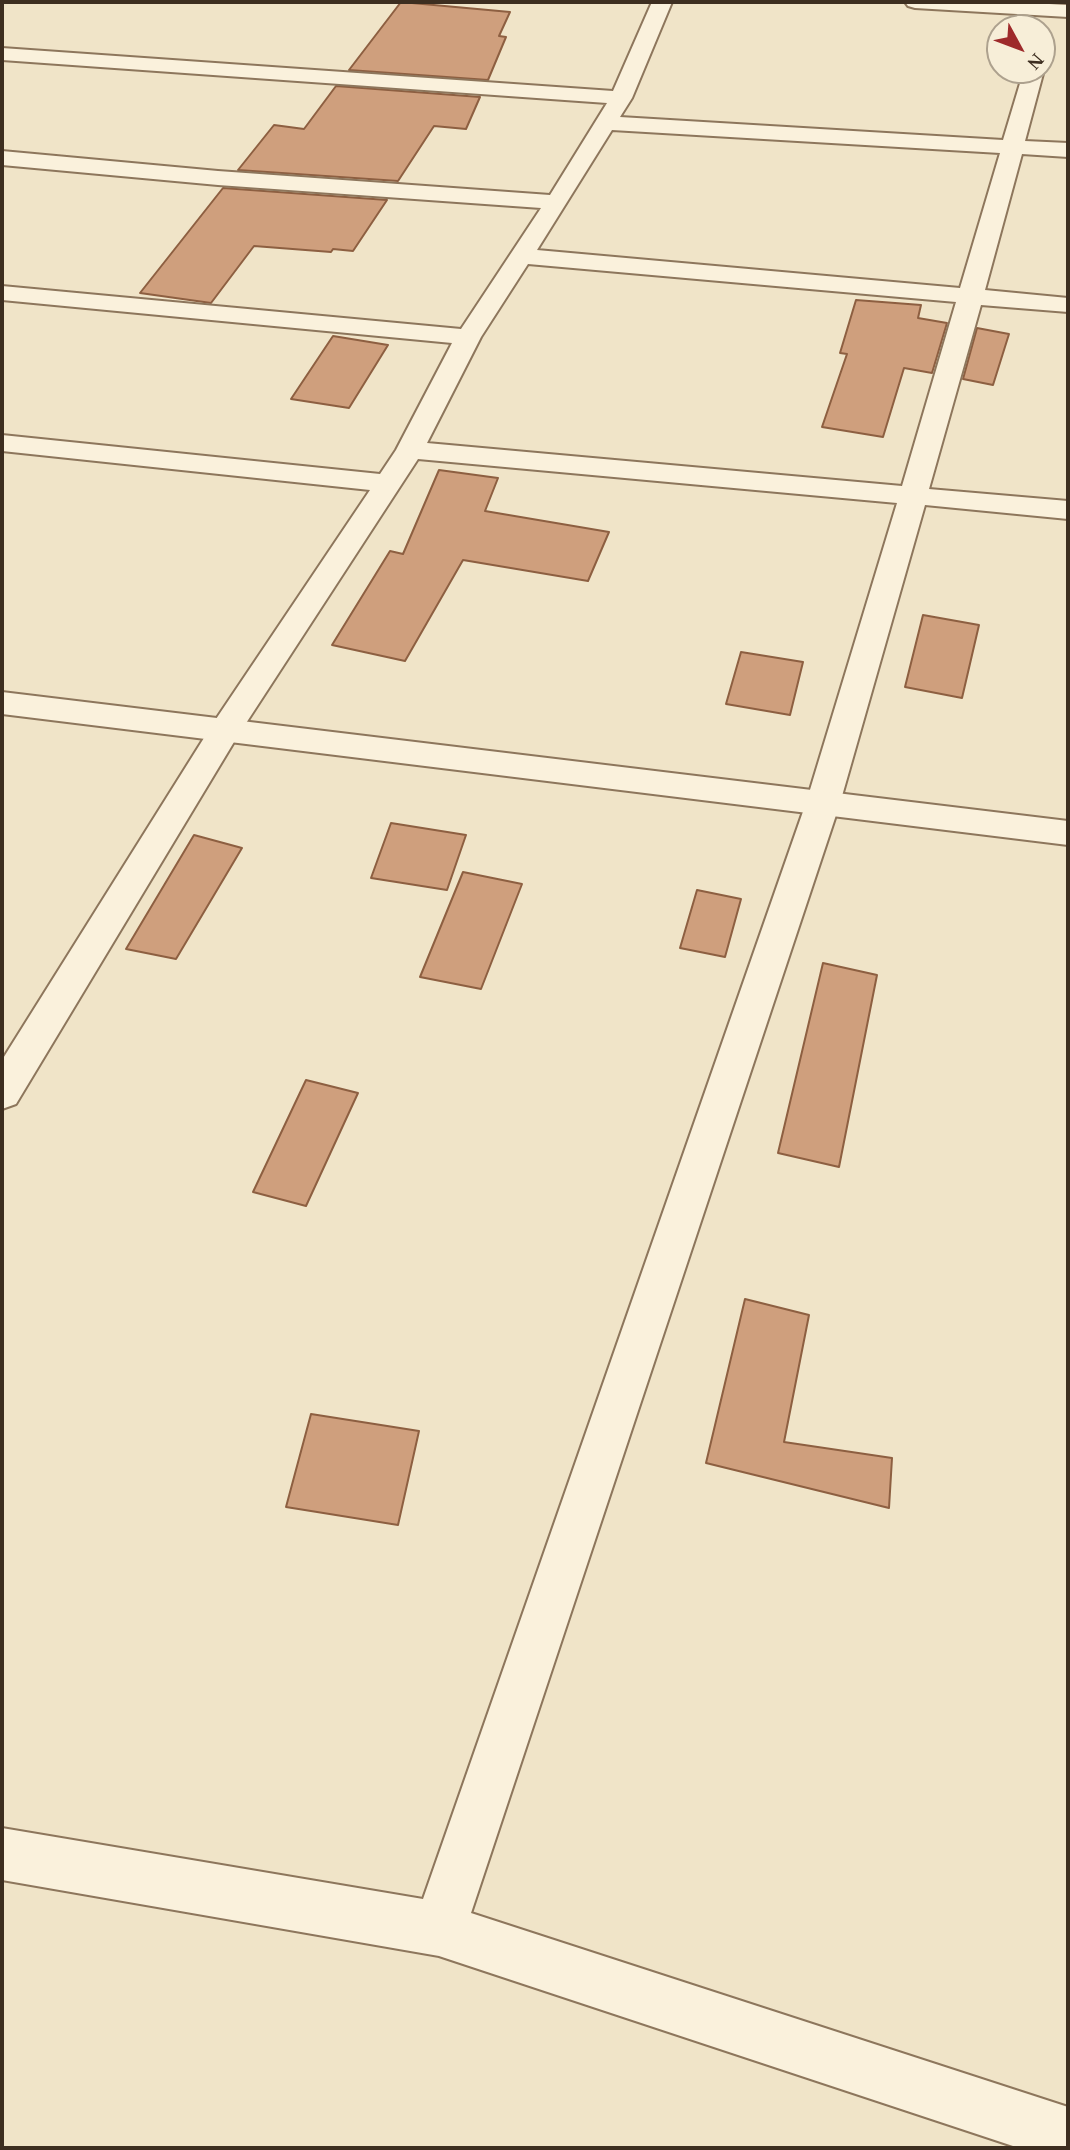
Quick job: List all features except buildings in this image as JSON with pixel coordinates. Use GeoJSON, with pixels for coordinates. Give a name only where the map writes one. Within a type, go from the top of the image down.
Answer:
{"type":"FeatureCollection","features":[{"type":"Feature","properties":{"kind":"street"},"geometry":{"type":"LineString","coordinates":[[2,1093],[225,730],[410,450],[468,337],[557,202],[621,98],[653,2]]}},
{"type":"Feature","properties":{"kind":"street"},"geometry":{"type":"LineString","coordinates":[[915,2],[1054,13]]}},
{"type":"Feature","properties":{"kind":"street"},"geometry":{"type":"LineString","coordinates":[[2,54],[621,98]]}},
{"type":"Feature","properties":{"kind":"street"},"geometry":{"type":"LineString","coordinates":[[439,1929],[823,803],[1030,84]]}},
{"type":"Feature","properties":{"kind":"street"},"geometry":{"type":"LineString","coordinates":[[605,123],[1068,150]]}},
{"type":"Feature","properties":{"kind":"street"},"geometry":{"type":"LineString","coordinates":[[2,158],[218,178],[557,202]]}},
{"type":"Feature","properties":{"kind":"street"},"geometry":{"type":"LineString","coordinates":[[522,256],[1068,305]]}},
{"type":"Feature","properties":{"kind":"street"},"geometry":{"type":"LineString","coordinates":[[2,293],[468,337]]}},
{"type":"Feature","properties":{"kind":"street"},"geometry":{"type":"LineString","coordinates":[[2,443],[388,483]]}},
{"type":"Feature","properties":{"kind":"street"},"geometry":{"type":"LineString","coordinates":[[410,450],[1068,510]]}},
{"type":"Feature","properties":{"kind":"street"},"geometry":{"type":"LineString","coordinates":[[2,703],[1068,833]]}},
{"type":"Feature","properties":{"kind":"street"},"geometry":{"type":"LineString","coordinates":[[2,1854],[439,1929],[1068,2137]]}}]}
